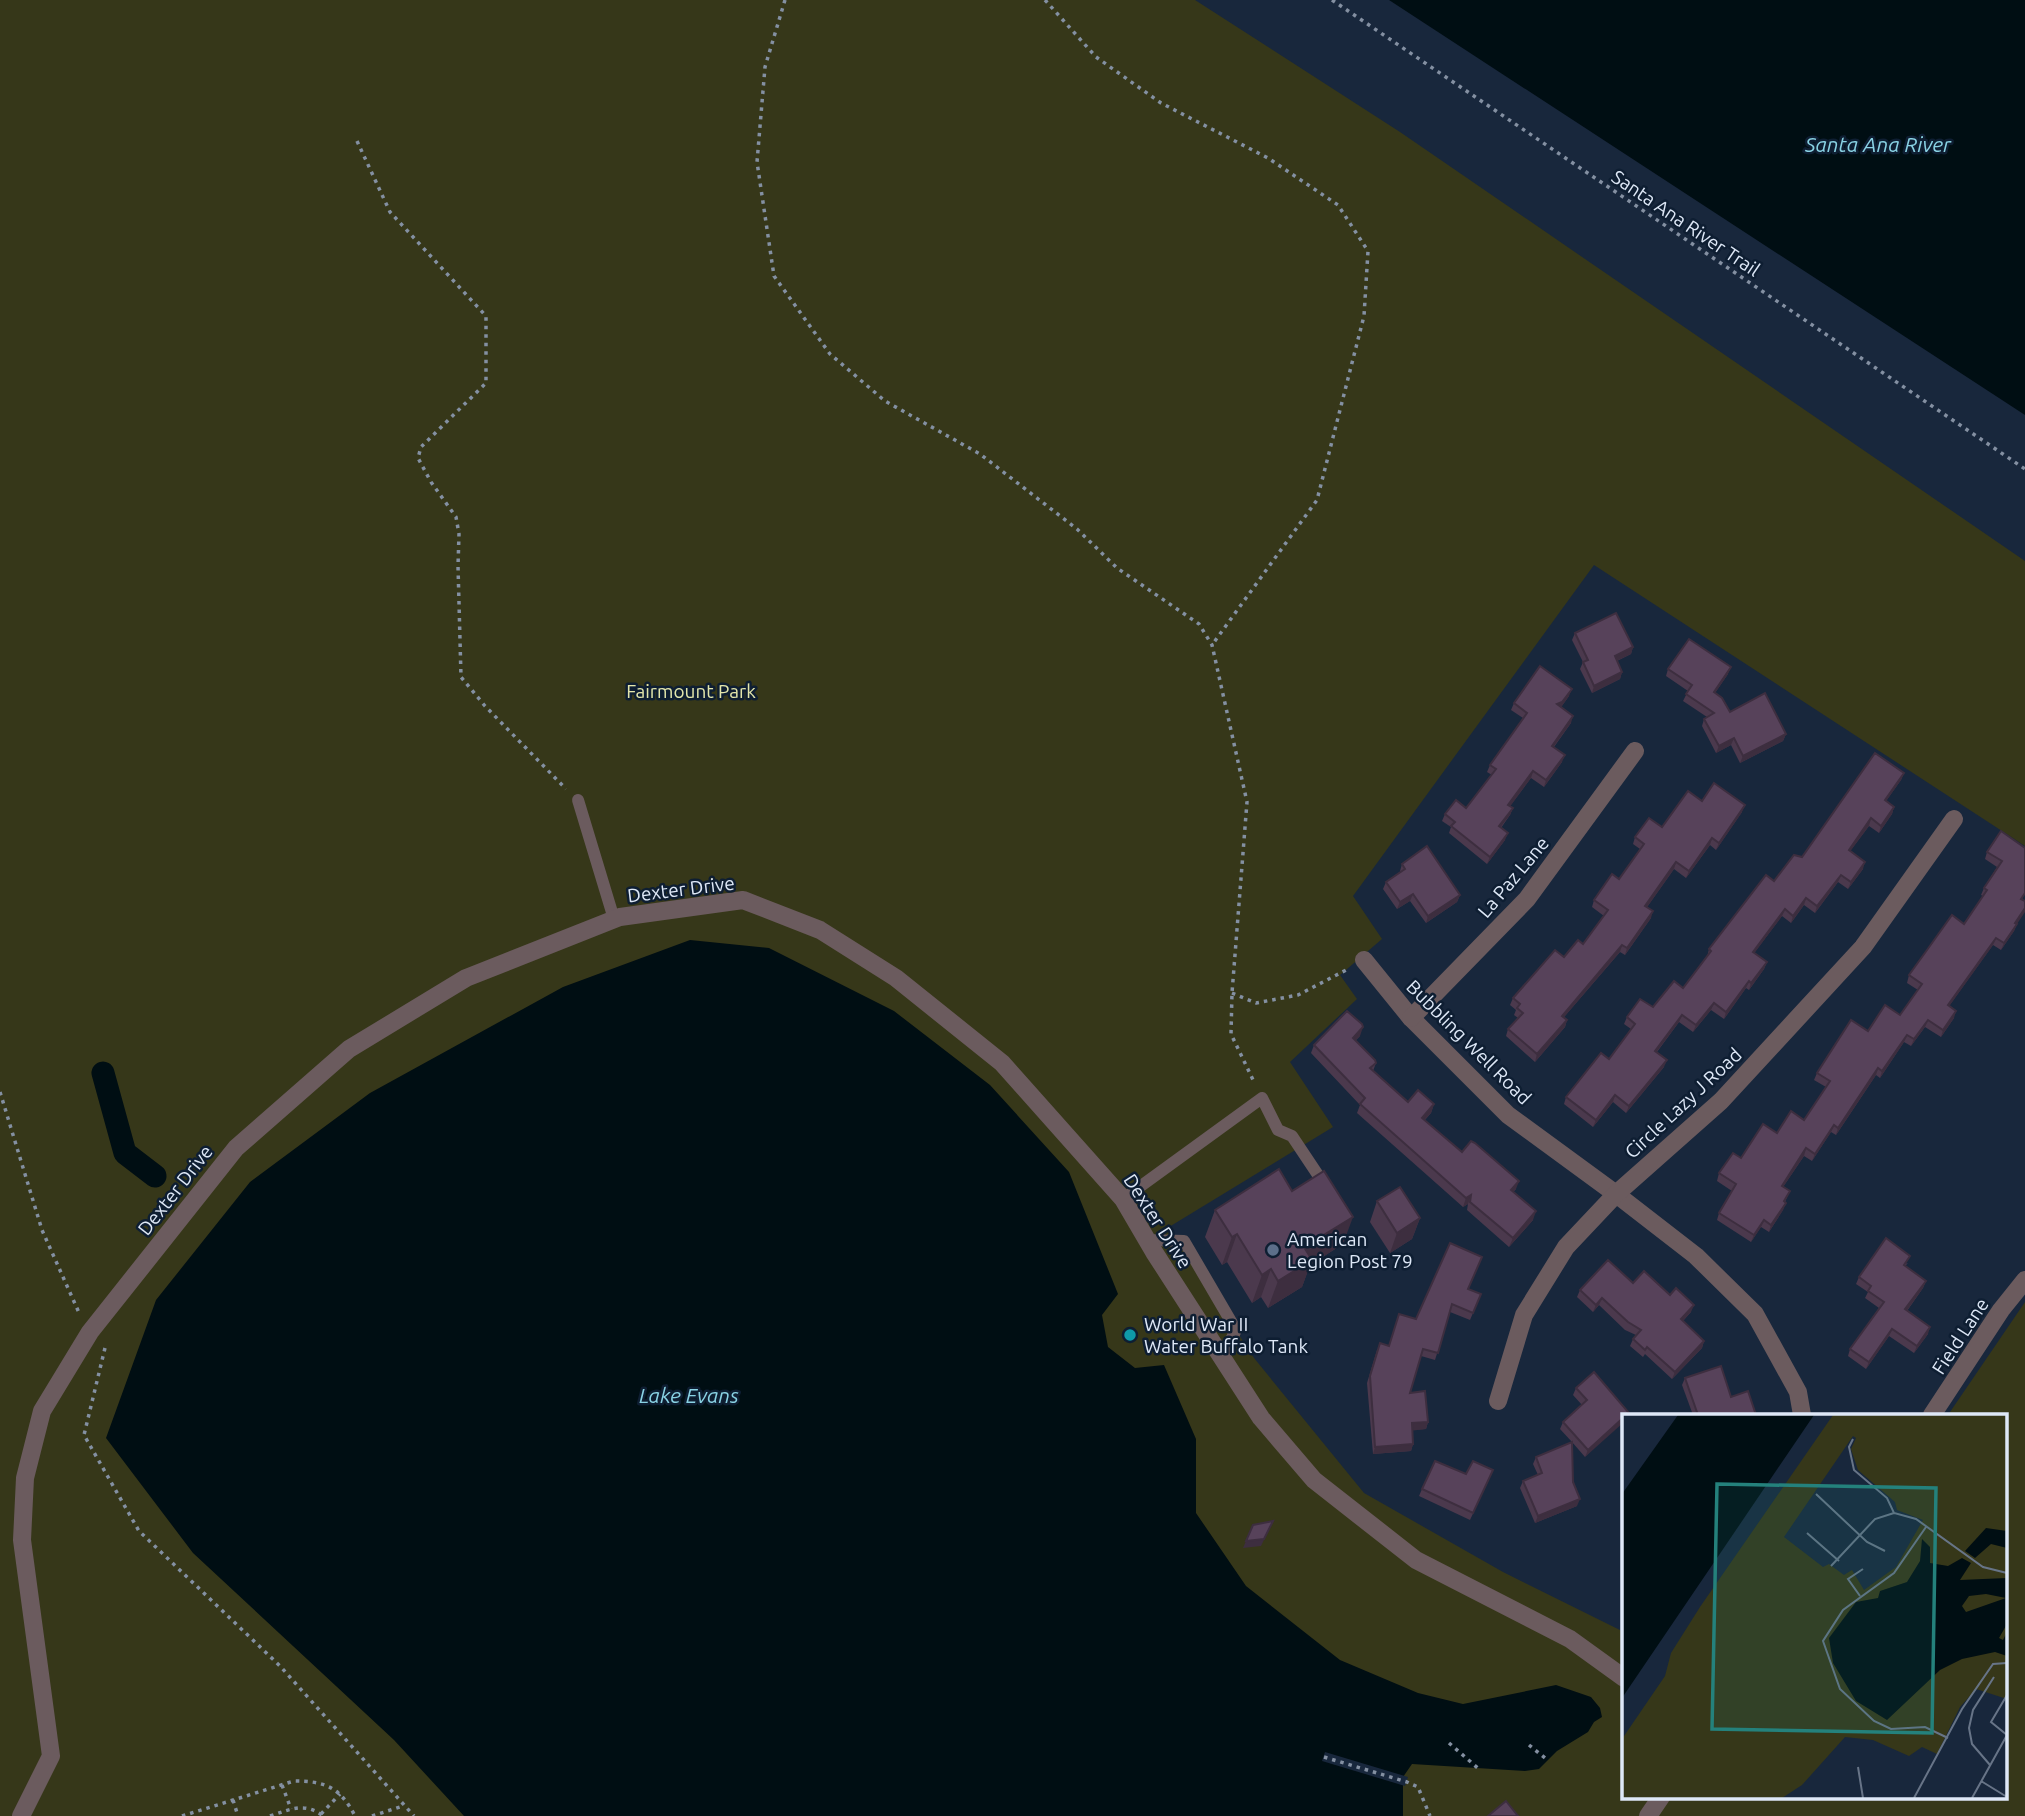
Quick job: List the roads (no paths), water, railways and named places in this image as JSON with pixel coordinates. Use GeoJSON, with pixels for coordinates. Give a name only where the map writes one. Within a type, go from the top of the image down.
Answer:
{"type":"FeatureCollection","features":[{"type":"Feature","properties":{"kind":"street","name":"La Paz Lane"},"geometry":{"type":"LineString","coordinates":[[1411,1018],[1527,899],[1635,751]]}},
{"type":"Feature","properties":{"kind":"street","name":"Circle Lazy J Road"},"geometry":{"type":"LineString","coordinates":[[1498,1401],[1524,1315],[1566,1247],[1616,1194],[1721,1101],[1863,947],[1954,819]]}},
{"type":"Feature","properties":{"kind":"street","name":"Dexter Drive"},"geometry":{"type":"LineString","coordinates":[[21,1816],[51,1756],[22,1541],[25,1478],[43,1411],[90,1332],[236,1148],[349,1049],[467,978],[614,919],[743,900],[820,930],[896,978],[1002,1063],[1123,1199],[1261,1418],[1314,1480],[1416,1560],[1570,1639],[1622,1677]]}},
{"type":"Feature","properties":{"kind":"street","name":"Bubbling Well Road"},"geometry":{"type":"LineString","coordinates":[[1364,960],[1411,1018],[1508,1115],[1696,1256],[1755,1314],[1798,1392],[1802,1414]]}},
{"type":"Feature","properties":{"kind":"street","name":"Field Lane"},"geometry":{"type":"LineString","coordinates":[[1933,1414],[2001,1310],[2025,1280]]}},
{"type":"Feature","properties":{"kind":"street"},"geometry":{"type":"LineString","coordinates":[[1648,1816],[1660,1798]]}},
{"type":"Feature","properties":{"kind":"lane"},"geometry":{"type":"LineString","coordinates":[[578,800],[614,919]]}},
{"type":"Feature","properties":{"kind":"lane"},"geometry":{"type":"LineString","coordinates":[[1123,1199],[1262,1098],[1278,1130],[1292,1136],[1334,1199]]}},
{"type":"Feature","properties":{"kind":"lane"},"geometry":{"type":"LineString","coordinates":[[1147,1240],[1184,1241],[1236,1330],[1222,1357]]}},
{"type":"Feature","properties":{"kind":"water","name":"Santa Ana River"},"geometry":{"type":"Polygon","coordinates":[[[1389,0],[2025,0],[2025,415],[1389,0]]]}},
{"type":"Feature","properties":{"kind":"water","name":"Lake Evans"},"geometry":{"type":"Polygon","coordinates":[[[690,940],[769,948],[894,1011],[990,1085],[1069,1172],[1118,1294],[1102,1315],[1108,1347],[1135,1368],[1164,1365],[1196,1439],[1196,1513],[1246,1586],[1340,1660],[1418,1693],[1463,1704],[1556,1685],[1591,1697],[1600,1708],[1602,1717],[1594,1722],[1588,1732],[1557,1751],[1539,1769],[1525,1771],[1412,1764],[1403,1777],[1403,1816],[464,1816],[394,1740],[193,1553],[106,1438],[156,1300],[250,1182],[370,1093],[563,987],[690,940]]]}},
{"type":"Feature","properties":{"kind":"waterway"},"geometry":{"type":"LineString","coordinates":[[103,1073],[125,1153],[155,1176]]}},
{"type":"Feature","properties":{"kind":"place","name":"American Legion Post 79"},"geometry":{"type":"Point","coordinates":[1273,1250]}},
{"type":"Feature","properties":{"kind":"place","name":"World War II Water Buffalo Tank"},"geometry":{"type":"Point","coordinates":[1130,1335]}},
{"type":"Feature","properties":{"kind":"park label","name":"Fairmount Park"},"geometry":{"type":"Point","coordinates":[691,691]}}]}
